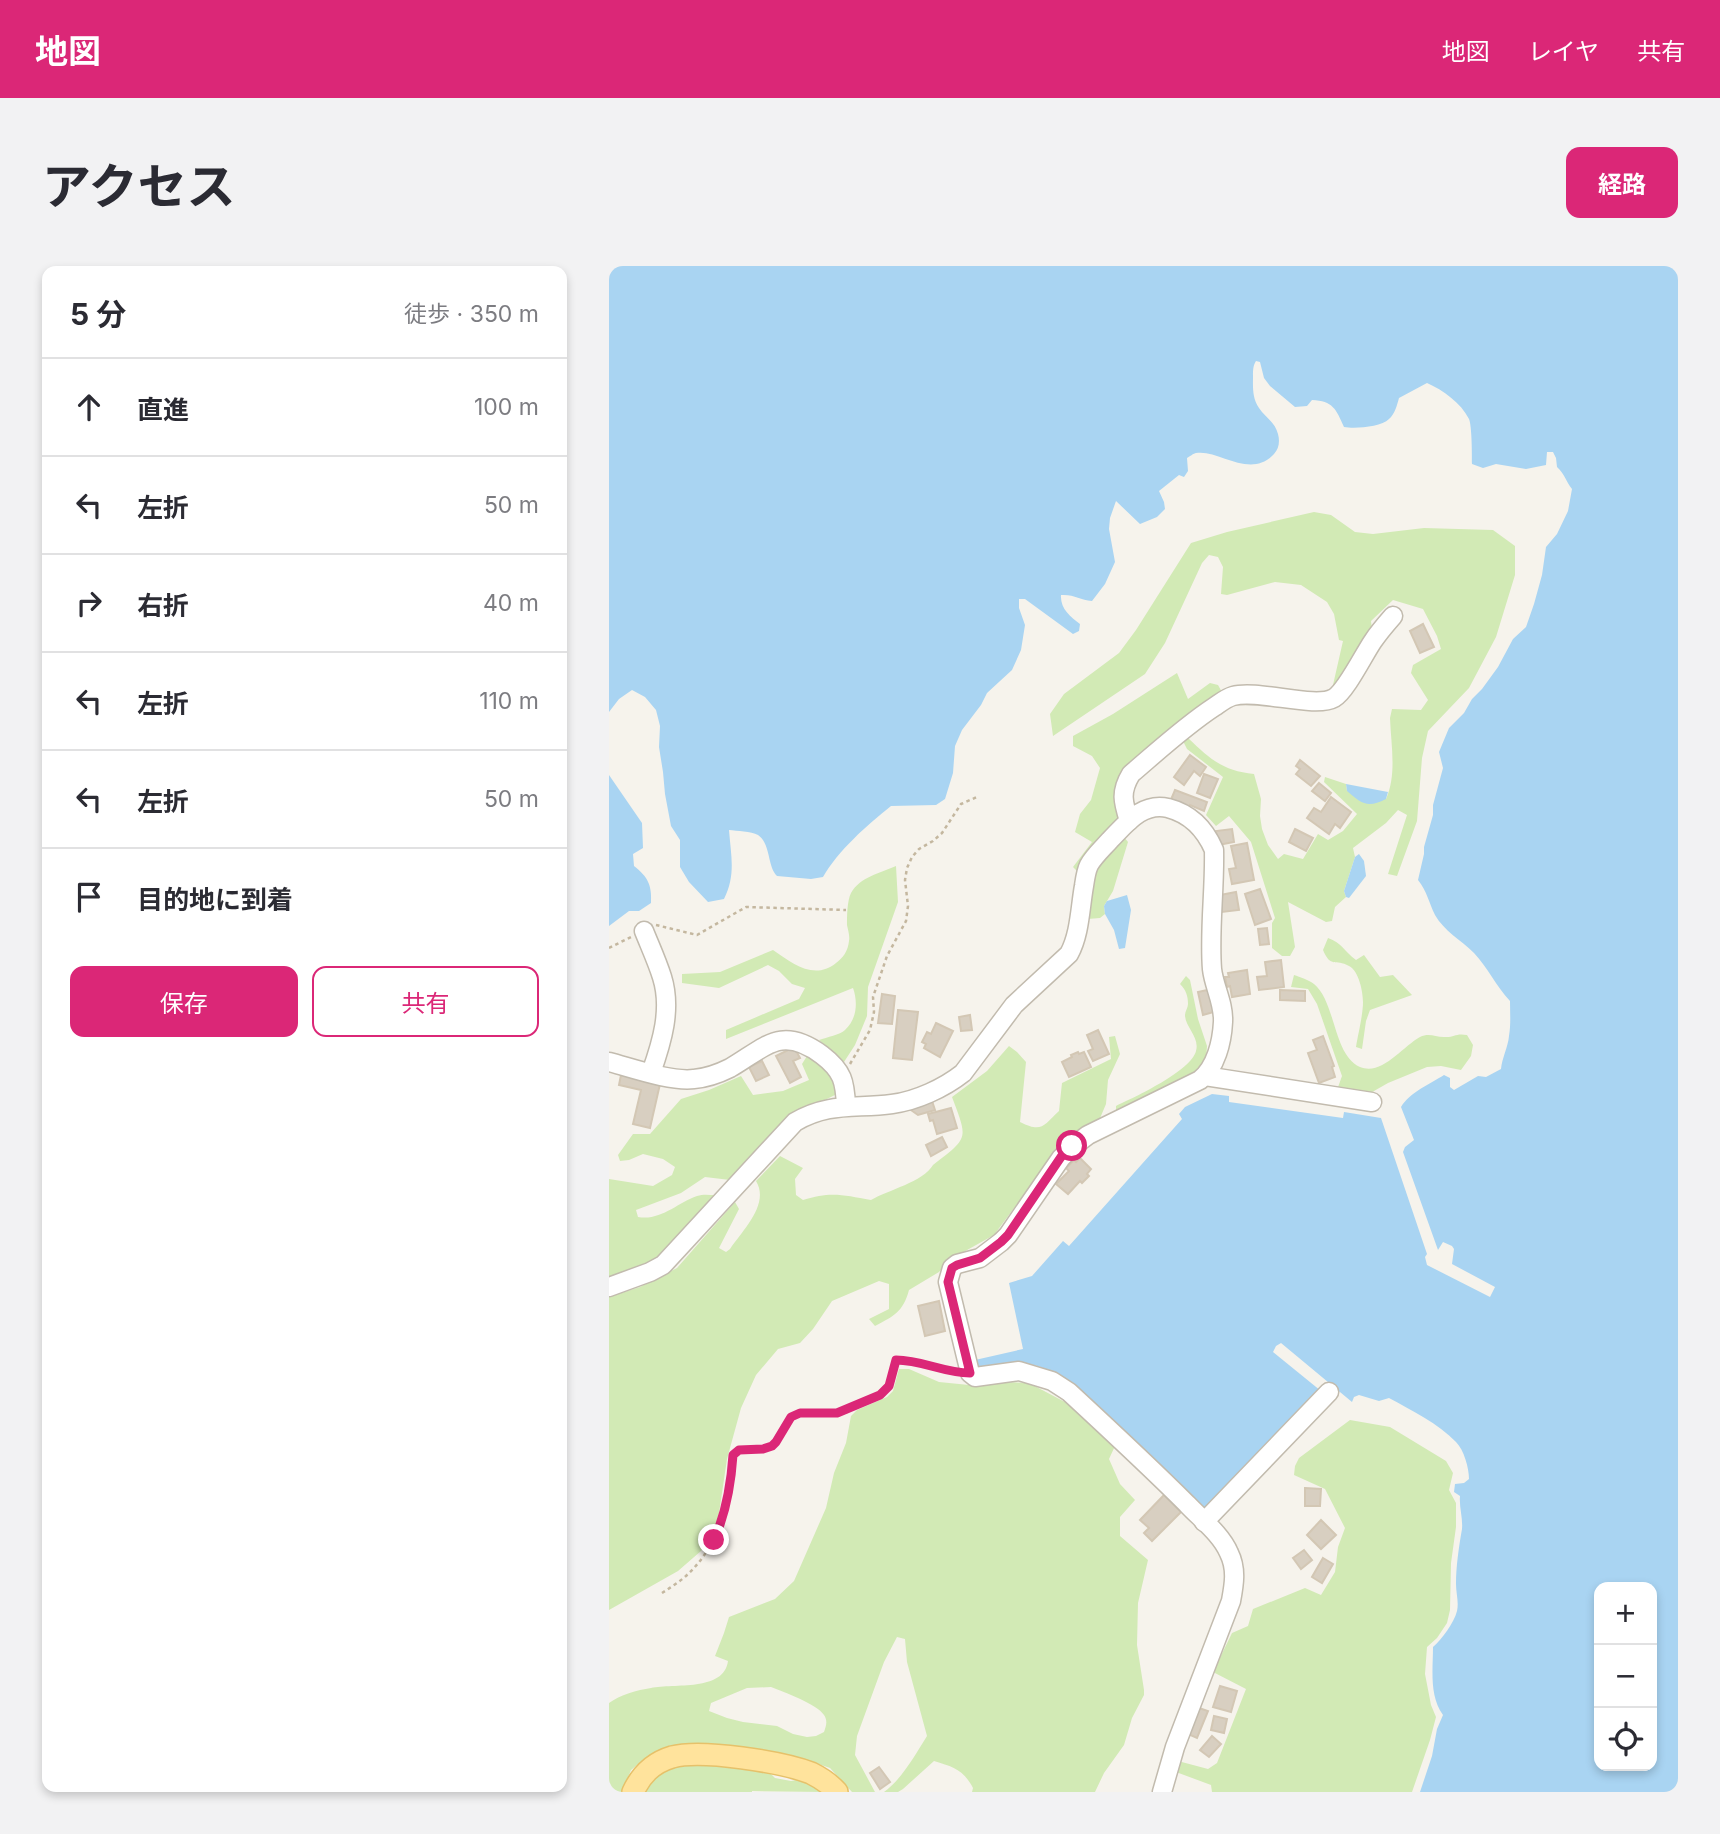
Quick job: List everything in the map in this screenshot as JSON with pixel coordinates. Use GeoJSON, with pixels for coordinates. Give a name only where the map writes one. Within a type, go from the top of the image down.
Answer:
{"type":"FeatureCollection","features":[{"type":"Feature","properties":{"kind":"main road"},"geometry":{"type":"LineString","coordinates":[[633,1792],[646,1771],[656,1764],[671,1758],[699,1755],[768,1762],[797,1769],[824,1780],[837,1792]]}},
{"type":"Feature","properties":{"kind":"street"},"geometry":{"type":"LineString","coordinates":[[1129,821],[1123,794],[1124,785],[1131,774],[1192,723],[1230,697],[1238,695],[1305,701],[1332,699],[1345,685],[1375,638],[1393,616]]}},
{"type":"Feature","properties":{"kind":"street"},"geometry":{"type":"LineString","coordinates":[[609,1287],[663,1265],[795,1122],[811,1113],[846,1106],[893,1104],[912,1099],[952,1081],[963,1073],[1014,1005],[1069,954],[1076,933],[1089,865],[1129,821],[1140,812],[1162,807],[1185,814],[1198,824],[1214,850],[1212,967],[1223,1009],[1216,1057],[1200,1080],[1088,1135],[1072,1146],[1061,1157],[1001,1242],[980,1258],[952,1268],[948,1282],[970,1373],[975,1377],[1019,1371],[1052,1381],[1069,1392],[1159,1476],[1223,1543],[1229,1554],[1234,1566],[1231,1601],[1175,1746],[1162,1792]]}},
{"type":"Feature","properties":{"kind":"street"},"geometry":{"type":"LineString","coordinates":[[644,931],[663,979],[666,997],[665,1027],[651,1073]]}},
{"type":"Feature","properties":{"kind":"street"},"geometry":{"type":"LineString","coordinates":[[609,1062],[676,1079],[693,1079],[727,1069],[766,1045],[781,1040],[794,1041],[816,1051],[836,1067],[845,1088],[846,1106]]}},
{"type":"Feature","properties":{"kind":"street"},"geometry":{"type":"LineString","coordinates":[[1205,1076],[1372,1102]]}},
{"type":"Feature","properties":{"kind":"street"},"geometry":{"type":"LineString","coordinates":[[1204,1522],[1329,1392]]}},
{"type":"Feature","properties":{"kind":"path"},"geometry":{"type":"LineString","coordinates":[[842,1077],[870,1030],[874,1012],[873,997],[887,956],[906,921],[908,906],[905,880],[912,857],[942,833],[961,804],[977,797]]}},
{"type":"Feature","properties":{"kind":"path"},"geometry":{"type":"LineString","coordinates":[[609,948],[658,924],[697,934],[746,907],[846,910]]}},
{"type":"Feature","properties":{"kind":"path"},"geometry":{"type":"LineString","coordinates":[[662,1593],[688,1575],[714,1540],[728,1499],[733,1455],[739,1450],[772,1446],[791,1417],[800,1413],[837,1413],[880,1395],[889,1386],[896,1360],[908,1360],[955,1373],[970,1373]]}},
{"type":"Feature","properties":{"kind":"green space"},"geometry":{"type":"Polygon","coordinates":[[[1314,512],[1331,515],[1355,532],[1373,534],[1424,528],[1493,530],[1515,546],[1515,575],[1496,637],[1469,688],[1428,731],[1422,758],[1417,821],[1397,876],[1388,874],[1407,815],[1398,810],[1386,823],[1353,848],[1355,857],[1344,891],[1346,897],[1335,907],[1332,921],[1326,922],[1288,902],[1295,947],[1290,956],[1282,956],[1272,948],[1272,923],[1275,918],[1251,842],[1229,816],[1216,826],[1206,815],[1223,777],[1187,749],[1183,741],[1188,738],[1210,758],[1225,767],[1254,774],[1261,799],[1262,829],[1268,845],[1278,859],[1284,854],[1303,859],[1318,834],[1328,840],[1343,831],[1357,814],[1324,782],[1325,777],[1346,784],[1347,791],[1386,799],[1392,770],[1392,709],[1421,710],[1428,700],[1411,673],[1413,665],[1441,649],[1423,609],[1393,600],[1371,621],[1372,630],[1338,686],[1333,685],[1343,641],[1339,640],[1334,614],[1327,602],[1301,585],[1275,582],[1227,595],[1221,594],[1223,567],[1218,557],[1209,555],[1202,563],[1165,643],[1145,674],[1053,736],[1050,714],[1064,694],[1119,653],[1191,543],[1314,512]]]}},
{"type":"Feature","properties":{"kind":"green space"},"geometry":{"type":"Polygon","coordinates":[[[1177,673],[1188,699],[1210,683],[1218,685],[1223,694],[1132,765],[1121,821],[1078,872],[1073,867],[1092,842],[1075,832],[1080,814],[1091,800],[1100,768],[1092,756],[1073,746],[1073,736],[1177,673]]]}},
{"type":"Feature","properties":{"kind":"green space"},"geometry":{"type":"Polygon","coordinates":[[[1124,837],[1128,842],[1113,891],[1104,906],[1105,914],[1100,918],[1088,919],[1088,892],[1094,873],[1124,837]]]}},
{"type":"Feature","properties":{"kind":"green space"},"geometry":{"type":"Polygon","coordinates":[[[896,866],[898,902],[868,987],[867,1016],[855,1045],[844,1062],[819,1040],[840,1033],[849,1026],[855,1010],[853,988],[726,1039],[726,1030],[799,999],[805,988],[792,984],[779,971],[768,965],[719,988],[682,983],[682,974],[720,972],[773,950],[803,968],[828,968],[841,959],[848,948],[847,913],[851,893],[865,879],[896,866]]]}},
{"type":"Feature","properties":{"kind":"green space"},"geometry":{"type":"Polygon","coordinates":[[[1328,938],[1356,960],[1364,955],[1380,977],[1393,975],[1412,995],[1370,1010],[1362,1049],[1356,1047],[1363,1007],[1360,982],[1352,969],[1328,959],[1323,950],[1328,938]]]}},
{"type":"Feature","properties":{"kind":"green space"},"geometry":{"type":"Polygon","coordinates":[[[1294,975],[1312,983],[1321,992],[1345,1052],[1351,1061],[1360,1067],[1376,1068],[1420,1037],[1427,1035],[1467,1035],[1473,1045],[1471,1056],[1461,1070],[1441,1066],[1427,1067],[1367,1095],[1337,1090],[1342,1076],[1317,1004],[1308,989],[1291,987],[1294,975]]]}},
{"type":"Feature","properties":{"kind":"green space"},"geometry":{"type":"Polygon","coordinates":[[[1186,976],[1190,980],[1207,1046],[1206,1061],[1192,1076],[1116,1115],[1116,1106],[1173,1075],[1192,1059],[1197,1046],[1185,1014],[1187,996],[1180,984],[1186,976]]]}},
{"type":"Feature","properties":{"kind":"green space"},"geometry":{"type":"Polygon","coordinates":[[[1115,1036],[1120,1054],[1108,1080],[1106,1104],[1098,1123],[1055,1149],[994,1235],[951,1259],[939,1272],[909,1290],[901,1308],[875,1326],[869,1319],[889,1309],[889,1284],[879,1281],[832,1301],[800,1343],[778,1349],[756,1375],[741,1408],[727,1459],[718,1520],[701,1551],[678,1571],[609,1610],[609,1297],[640,1287],[677,1268],[735,1202],[739,1209],[719,1248],[726,1252],[730,1249],[757,1208],[760,1199],[756,1181],[780,1156],[803,1168],[795,1179],[796,1195],[803,1200],[845,1195],[871,1200],[921,1176],[959,1143],[963,1130],[952,1097],[987,1071],[1009,1046],[1026,1062],[1020,1122],[1038,1127],[1059,1111],[1062,1083],[1111,1059],[1109,1037],[1115,1036]]]}},
{"type":"Feature","properties":{"kind":"green space"},"geometry":{"type":"Polygon","coordinates":[[[807,1056],[820,1064],[835,1081],[835,1095],[788,1118],[730,1180],[705,1177],[681,1193],[636,1210],[638,1217],[646,1218],[669,1211],[697,1196],[715,1195],[661,1259],[609,1279],[609,1179],[653,1186],[672,1175],[675,1167],[663,1159],[643,1154],[620,1161],[618,1155],[633,1134],[650,1134],[681,1099],[741,1076],[753,1095],[783,1091],[809,1080],[802,1064],[807,1056]]]}},
{"type":"Feature","properties":{"kind":"green space"},"geometry":{"type":"Polygon","coordinates":[[[899,1369],[909,1369],[939,1382],[979,1386],[1006,1382],[1029,1383],[1080,1410],[1115,1446],[1109,1459],[1120,1484],[1135,1500],[1120,1517],[1120,1536],[1148,1560],[1138,1603],[1137,1645],[1144,1695],[1132,1718],[1124,1745],[1104,1773],[1095,1792],[972,1792],[973,1788],[961,1773],[934,1761],[903,1789],[898,1792],[884,1792],[902,1774],[927,1736],[907,1662],[905,1639],[897,1637],[884,1662],[857,1736],[855,1755],[875,1792],[852,1792],[830,1768],[807,1760],[706,1745],[664,1748],[631,1770],[622,1792],[609,1792],[609,1703],[640,1690],[697,1684],[718,1678],[728,1661],[715,1656],[729,1617],[775,1599],[794,1581],[826,1508],[834,1473],[846,1443],[851,1416],[893,1391],[899,1369]],[[771,1687],[747,1688],[711,1703],[709,1711],[743,1722],[777,1726],[807,1737],[824,1732],[826,1719],[820,1711],[771,1687]]]}},
{"type":"Feature","properties":{"kind":"green space"},"geometry":{"type":"Polygon","coordinates":[[[1350,1420],[1390,1427],[1446,1461],[1453,1473],[1449,1490],[1456,1503],[1456,1527],[1451,1563],[1450,1610],[1447,1623],[1427,1647],[1425,1674],[1436,1717],[1412,1792],[1212,1792],[1211,1785],[1176,1772],[1178,1761],[1208,1769],[1217,1763],[1246,1689],[1213,1672],[1232,1633],[1248,1626],[1253,1609],[1305,1588],[1321,1595],[1335,1572],[1338,1547],[1345,1528],[1325,1489],[1294,1475],[1299,1458],[1350,1420]]]}},
{"type":"Feature","properties":{"kind":"green space"},"geometry":{"type":"Polygon","coordinates":[[[676,1763],[770,1773],[775,1778],[791,1781],[802,1779],[825,1792],[640,1792],[654,1776],[676,1763]]]}},
{"type":"Feature","properties":{"kind":"water"},"geometry":{"type":"Polygon","coordinates":[[[609,266],[1678,266],[1678,1792],[1420,1792],[1443,1715],[1434,1691],[1433,1647],[1450,1626],[1458,1608],[1456,1584],[1462,1525],[1460,1496],[1454,1492],[1455,1484],[1469,1479],[1459,1445],[1424,1418],[1389,1398],[1379,1401],[1359,1395],[1354,1397],[1352,1402],[1281,1343],[1273,1352],[1321,1391],[1309,1404],[1306,1402],[1202,1511],[1055,1373],[1025,1364],[979,1367],[976,1366],[975,1360],[1023,1349],[1009,1283],[1032,1276],[1063,1241],[1069,1246],[1182,1119],[1179,1114],[1185,1107],[1212,1094],[1229,1096],[1229,1102],[1343,1118],[1344,1112],[1381,1118],[1427,1254],[1427,1265],[1490,1297],[1495,1287],[1452,1264],[1452,1246],[1443,1242],[1438,1250],[1403,1152],[1414,1140],[1401,1107],[1415,1093],[1444,1075],[1450,1078],[1450,1087],[1454,1090],[1478,1076],[1486,1077],[1501,1069],[1507,1044],[1510,1001],[1474,953],[1439,921],[1418,880],[1443,768],[1439,752],[1449,728],[1464,713],[1498,667],[1513,639],[1526,627],[1542,575],[1546,547],[1557,534],[1568,511],[1572,489],[1557,467],[1553,452],[1547,452],[1546,465],[1526,469],[1496,464],[1483,468],[1472,464],[1469,419],[1451,398],[1427,383],[1399,398],[1393,415],[1385,422],[1368,427],[1344,427],[1336,411],[1325,402],[1312,400],[1307,406],[1295,407],[1270,386],[1264,378],[1260,362],[1256,361],[1253,372],[1254,396],[1259,408],[1277,430],[1279,442],[1276,452],[1265,461],[1255,464],[1235,462],[1205,453],[1194,454],[1187,458],[1188,471],[1184,477],[1179,475],[1159,491],[1165,509],[1157,517],[1140,524],[1116,501],[1109,529],[1115,562],[1105,584],[1092,601],[1061,595],[1064,608],[1080,624],[1079,631],[1073,634],[1025,599],[1019,599],[1025,625],[1021,650],[1012,670],[987,693],[962,730],[955,746],[953,773],[945,799],[936,805],[891,806],[854,839],[823,877],[811,879],[777,876],[765,844],[758,835],[729,830],[732,865],[728,890],[724,899],[708,902],[689,882],[680,867],[680,840],[671,826],[665,794],[659,747],[660,726],[656,710],[645,697],[632,690],[619,699],[609,712],[609,266]]]}},
{"type":"Feature","properties":{"kind":"water"},"geometry":{"type":"Polygon","coordinates":[[[609,775],[642,823],[643,848],[633,854],[634,866],[650,886],[651,903],[639,911],[629,911],[609,926],[609,775]]]}},
{"type":"Feature","properties":{"kind":"water"},"geometry":{"type":"Polygon","coordinates":[[[1346,784],[1388,792],[1386,799],[1369,804],[1356,799],[1347,791],[1346,784]]]}},
{"type":"Feature","properties":{"kind":"water"},"geometry":{"type":"Polygon","coordinates":[[[1359,854],[1364,861],[1366,876],[1349,898],[1344,891],[1355,857],[1359,854]]]}},
{"type":"Feature","properties":{"kind":"water"},"geometry":{"type":"Polygon","coordinates":[[[1127,895],[1131,910],[1125,948],[1119,949],[1104,906],[1107,901],[1127,895]]]}},
{"type":"Feature","properties":{"kind":"building"},"geometry":{"type":"Polygon","coordinates":[[[1423,624],[1434,647],[1420,653],[1410,631],[1423,624]]]}},
{"type":"Feature","properties":{"kind":"building"},"geometry":{"type":"Polygon","coordinates":[[[1190,755],[1206,767],[1200,776],[1194,771],[1184,785],[1174,777],[1190,755]]]}},
{"type":"Feature","properties":{"kind":"building"},"geometry":{"type":"Polygon","coordinates":[[[1300,760],[1320,776],[1311,786],[1296,774],[1300,769],[1296,766],[1300,760]]]}},
{"type":"Feature","properties":{"kind":"building"},"geometry":{"type":"Polygon","coordinates":[[[1204,774],[1218,779],[1210,798],[1197,793],[1204,774]]]}},
{"type":"Feature","properties":{"kind":"building"},"geometry":{"type":"Polygon","coordinates":[[[1319,783],[1331,793],[1325,801],[1312,791],[1319,783]]]}},
{"type":"Feature","properties":{"kind":"building"},"geometry":{"type":"Polygon","coordinates":[[[1175,790],[1207,802],[1204,811],[1190,805],[1188,809],[1170,802],[1175,790]]]}},
{"type":"Feature","properties":{"kind":"building"},"geometry":{"type":"Polygon","coordinates":[[[1331,797],[1351,812],[1340,828],[1335,824],[1329,834],[1307,818],[1314,808],[1321,812],[1331,797]]]}},
{"type":"Feature","properties":{"kind":"building"},"geometry":{"type":"Polygon","coordinates":[[[1232,829],[1234,842],[1218,845],[1216,831],[1232,829]]]}},
{"type":"Feature","properties":{"kind":"building"},"geometry":{"type":"Polygon","coordinates":[[[1295,829],[1313,838],[1306,851],[1289,842],[1295,829]]]}},
{"type":"Feature","properties":{"kind":"building"},"geometry":{"type":"Polygon","coordinates":[[[1247,843],[1254,880],[1232,884],[1229,869],[1236,868],[1231,846],[1247,843]]]}},
{"type":"Feature","properties":{"kind":"building"},"geometry":{"type":"Polygon","coordinates":[[[1260,889],[1271,919],[1255,925],[1245,894],[1260,889]]]}},
{"type":"Feature","properties":{"kind":"building"},"geometry":{"type":"Polygon","coordinates":[[[1236,892],[1239,910],[1222,912],[1220,895],[1236,892]]]}},
{"type":"Feature","properties":{"kind":"building"},"geometry":{"type":"Polygon","coordinates":[[[1267,928],[1269,944],[1260,945],[1258,929],[1267,928]]]}},
{"type":"Feature","properties":{"kind":"building"},"geometry":{"type":"Polygon","coordinates":[[[1281,960],[1284,987],[1259,990],[1257,977],[1267,976],[1265,962],[1281,960]]]}},
{"type":"Feature","properties":{"kind":"building"},"geometry":{"type":"Polygon","coordinates":[[[1247,970],[1250,994],[1232,997],[1225,977],[1229,977],[1228,973],[1247,970]]]}},
{"type":"Feature","properties":{"kind":"building"},"geometry":{"type":"Polygon","coordinates":[[[1212,989],[1217,1011],[1203,1015],[1198,992],[1212,989]]]}},
{"type":"Feature","properties":{"kind":"building"},"geometry":{"type":"Polygon","coordinates":[[[1280,990],[1305,991],[1305,1001],[1280,1000],[1280,990]]]}},
{"type":"Feature","properties":{"kind":"building"},"geometry":{"type":"Polygon","coordinates":[[[882,994],[895,996],[892,1024],[878,1023],[882,994]]]}},
{"type":"Feature","properties":{"kind":"building"},"geometry":{"type":"Polygon","coordinates":[[[898,1010],[918,1012],[912,1060],[893,1058],[898,1010]]]}},
{"type":"Feature","properties":{"kind":"building"},"geometry":{"type":"Polygon","coordinates":[[[970,1015],[972,1030],[961,1031],[959,1017],[970,1015]]]}},
{"type":"Feature","properties":{"kind":"building"},"geometry":{"type":"Polygon","coordinates":[[[936,1023],[953,1031],[940,1057],[924,1048],[926,1044],[922,1042],[927,1032],[931,1034],[936,1023]]]}},
{"type":"Feature","properties":{"kind":"building"},"geometry":{"type":"Polygon","coordinates":[[[1098,1030],[1109,1054],[1093,1061],[1088,1051],[1093,1049],[1087,1035],[1098,1030]]]}},
{"type":"Feature","properties":{"kind":"building"},"geometry":{"type":"Polygon","coordinates":[[[1323,1036],[1334,1066],[1335,1077],[1319,1083],[1308,1053],[1317,1050],[1313,1040],[1323,1036]]]}},
{"type":"Feature","properties":{"kind":"building"},"geometry":{"type":"Polygon","coordinates":[[[794,1047],[800,1058],[793,1061],[801,1077],[790,1083],[776,1056],[794,1047]]]}},
{"type":"Feature","properties":{"kind":"building"},"geometry":{"type":"Polygon","coordinates":[[[1078,1052],[1084,1052],[1091,1067],[1069,1077],[1062,1062],[1078,1052]]]}},
{"type":"Feature","properties":{"kind":"building"},"geometry":{"type":"Polygon","coordinates":[[[762,1061],[769,1075],[756,1081],[749,1067],[762,1061]]]}},
{"type":"Feature","properties":{"kind":"building"},"geometry":{"type":"Polygon","coordinates":[[[621,1075],[660,1084],[650,1128],[633,1124],[641,1090],[619,1085],[621,1075]]]}},
{"type":"Feature","properties":{"kind":"building"},"geometry":{"type":"Polygon","coordinates":[[[932,1101],[935,1110],[918,1115],[908,1108],[932,1101]]]}},
{"type":"Feature","properties":{"kind":"building"},"geometry":{"type":"Polygon","coordinates":[[[951,1108],[957,1128],[937,1134],[928,1114],[951,1108]]]}},
{"type":"Feature","properties":{"kind":"building"},"geometry":{"type":"Polygon","coordinates":[[[942,1137],[947,1147],[931,1156],[926,1145],[942,1137]]]}},
{"type":"Feature","properties":{"kind":"building"},"geometry":{"type":"Polygon","coordinates":[[[1080,1158],[1091,1169],[1087,1174],[1089,1176],[1068,1194],[1056,1184],[1069,1171],[1066,1168],[1080,1158]]]}},
{"type":"Feature","properties":{"kind":"building"},"geometry":{"type":"Polygon","coordinates":[[[939,1301],[945,1331],[925,1336],[918,1306],[939,1301]]]}},
{"type":"Feature","properties":{"kind":"building"},"geometry":{"type":"Polygon","coordinates":[[[1305,1488],[1321,1489],[1320,1506],[1305,1506],[1305,1488]]]}},
{"type":"Feature","properties":{"kind":"building"},"geometry":{"type":"Polygon","coordinates":[[[1164,1495],[1181,1512],[1152,1541],[1144,1533],[1149,1528],[1140,1520],[1164,1495]]]}},
{"type":"Feature","properties":{"kind":"building"},"geometry":{"type":"Polygon","coordinates":[[[1321,1520],[1336,1535],[1321,1549],[1307,1535],[1321,1520]]]}},
{"type":"Feature","properties":{"kind":"building"},"geometry":{"type":"Polygon","coordinates":[[[1304,1550],[1312,1560],[1301,1569],[1293,1558],[1304,1550]]]}},
{"type":"Feature","properties":{"kind":"building"},"geometry":{"type":"Polygon","coordinates":[[[1323,1558],[1333,1564],[1322,1583],[1312,1577],[1323,1558]]]}},
{"type":"Feature","properties":{"kind":"building"},"geometry":{"type":"Polygon","coordinates":[[[1220,1686],[1237,1691],[1231,1712],[1213,1707],[1220,1686]]]}},
{"type":"Feature","properties":{"kind":"building"},"geometry":{"type":"Polygon","coordinates":[[[1199,1708],[1208,1711],[1197,1738],[1188,1734],[1199,1708]]]}},
{"type":"Feature","properties":{"kind":"building"},"geometry":{"type":"Polygon","coordinates":[[[1214,1716],[1227,1719],[1224,1733],[1211,1730],[1214,1716]]]}},
{"type":"Feature","properties":{"kind":"building"},"geometry":{"type":"Polygon","coordinates":[[[1212,1736],[1221,1744],[1209,1757],[1200,1750],[1212,1736]]]}},
{"type":"Feature","properties":{"kind":"building"},"geometry":{"type":"Polygon","coordinates":[[[879,1767],[890,1782],[880,1789],[870,1773],[879,1767]]]}},
{"type":"Feature","properties":{"kind":"route"},"geometry":{"type":"LineString","coordinates":[[714,1540],[728,1499],[733,1455],[739,1450],[772,1446],[791,1417],[800,1413],[837,1413],[880,1395],[889,1386],[896,1360],[908,1360],[955,1373],[970,1373],[948,1282],[949,1273],[957,1265],[980,1258],[1008,1235],[1061,1157],[1072,1146]]}}]}
